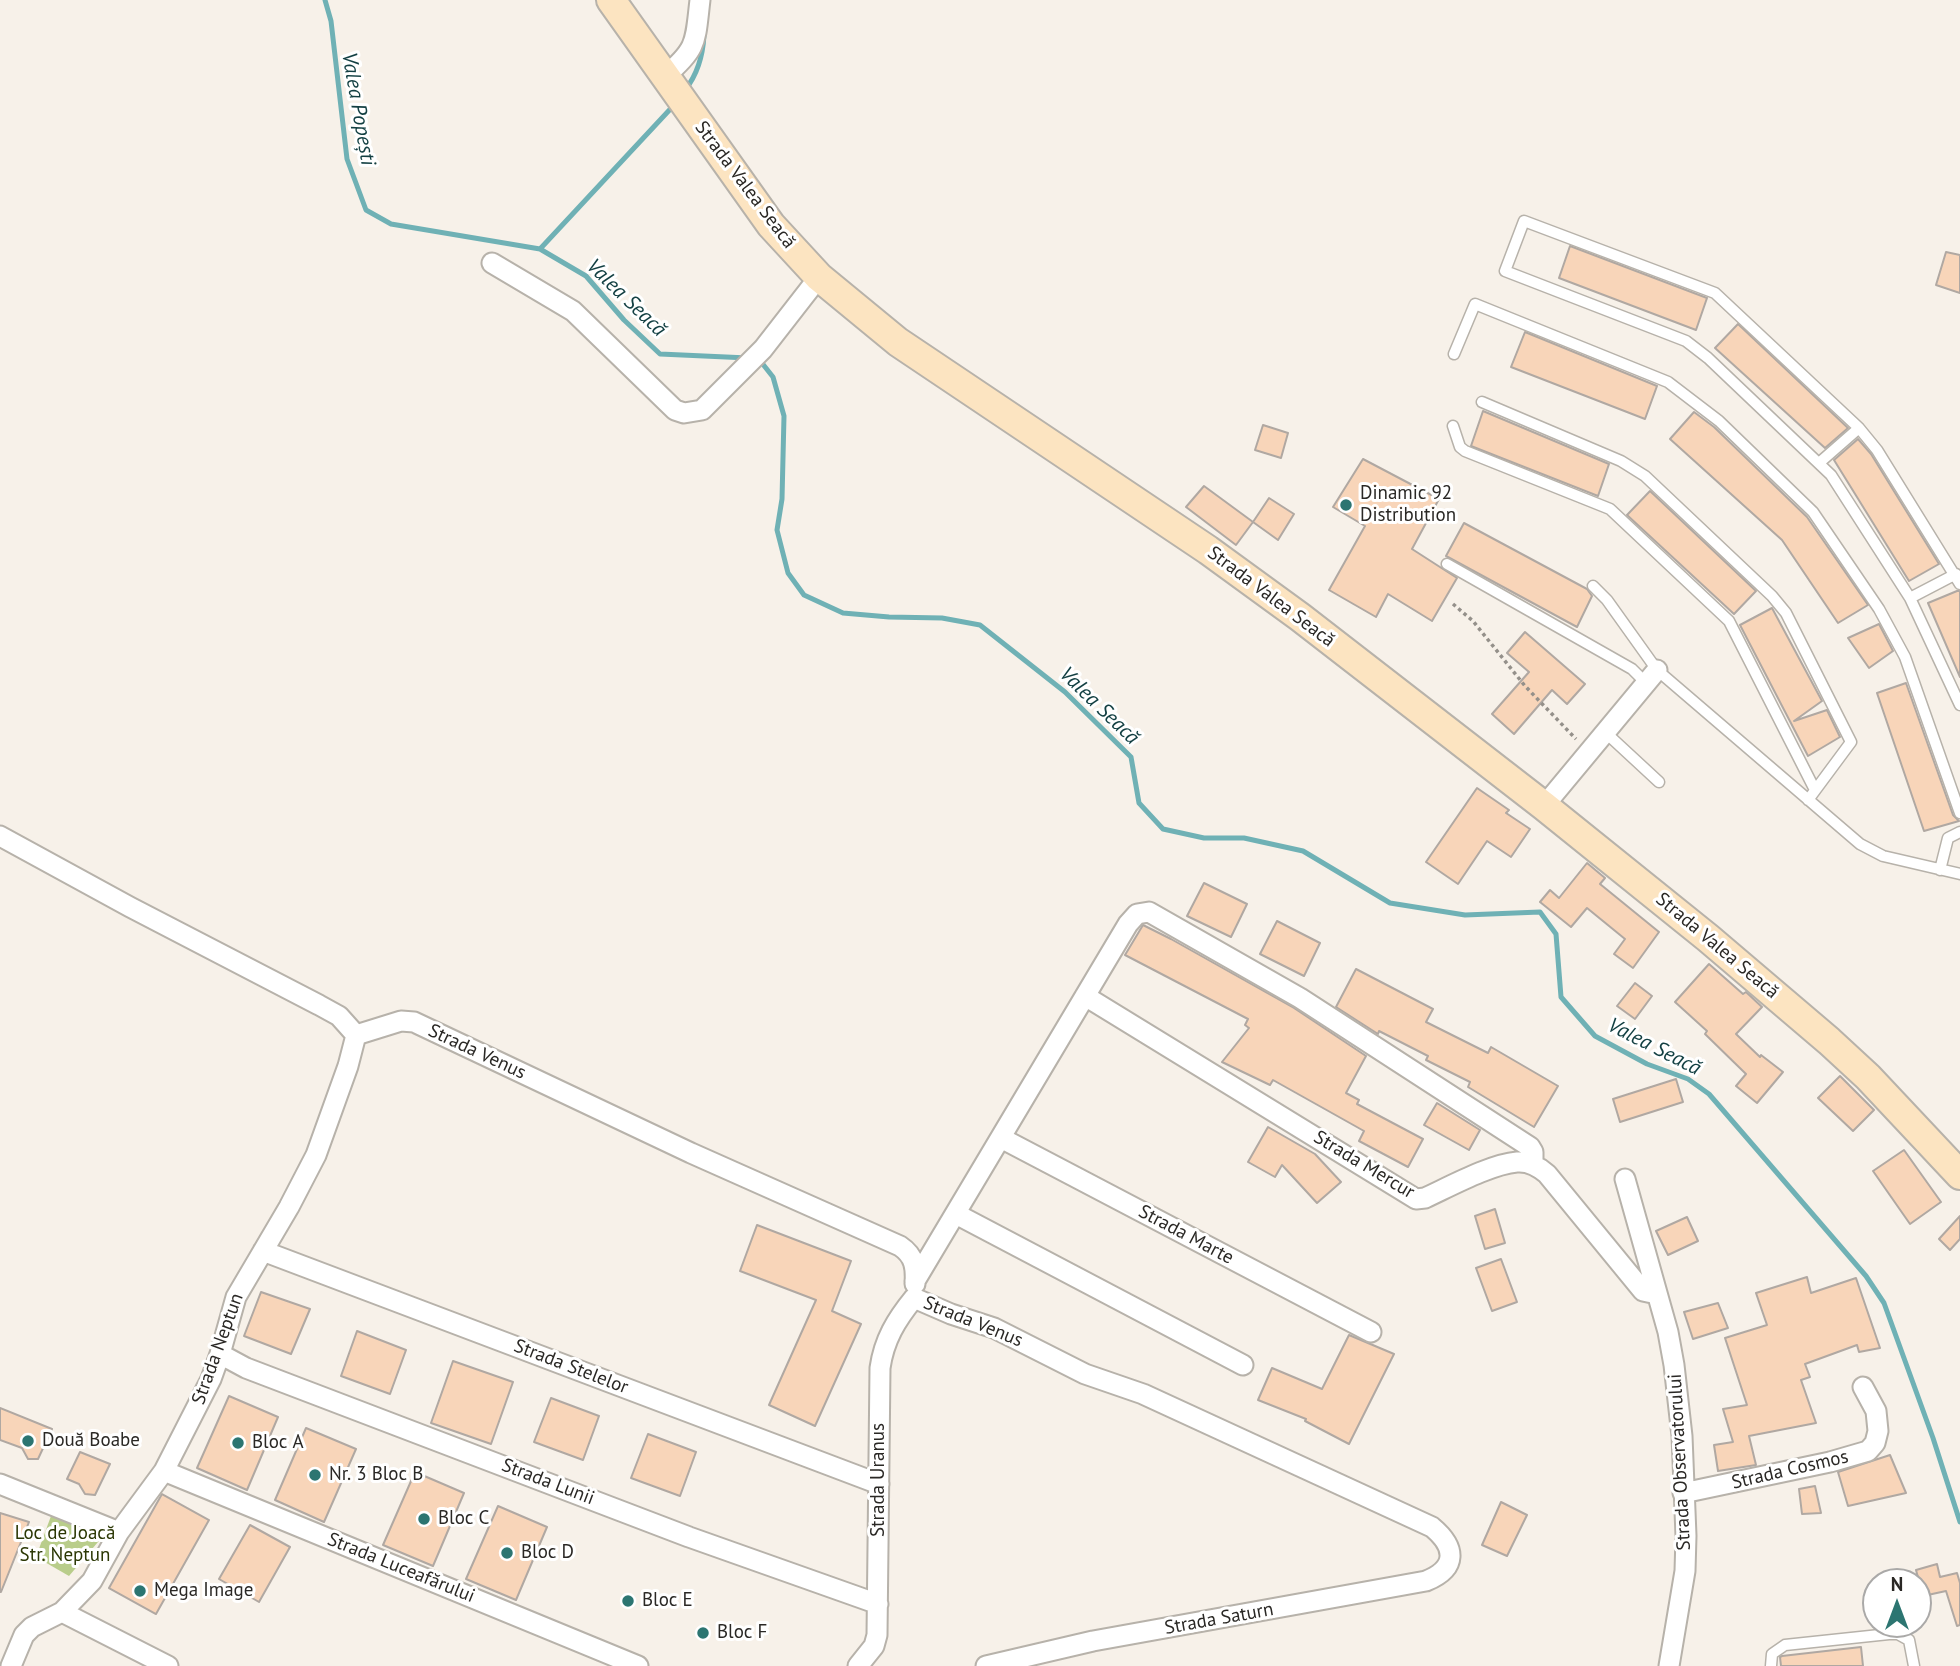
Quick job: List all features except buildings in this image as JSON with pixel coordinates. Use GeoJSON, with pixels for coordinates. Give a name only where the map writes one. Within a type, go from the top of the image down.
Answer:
{"type":"FeatureCollection","features":[{"type":"Feature","properties":{"kind":"main road","name":"Strada Valea Seacă"},"geometry":{"type":"LineString","coordinates":[[611,0],[771,225],[819,277],[898,342],[1208,550],[1300,617],[1544,806],[1708,938],[1829,1041],[1868,1077],[1960,1175]]}},
{"type":"Feature","properties":{"kind":"street"},"geometry":{"type":"LineString","coordinates":[[667,80],[690,52],[695,40],[699,0]]}},
{"type":"Feature","properties":{"kind":"street"},"geometry":{"type":"LineString","coordinates":[[492,263],[573,311],[675,410],[684,413],[702,410],[746,368],[819,277]]}},
{"type":"Feature","properties":{"kind":"street"},"geometry":{"type":"LineString","coordinates":[[1544,806],[1652,676]]}},
{"type":"Feature","properties":{"kind":"street"},"geometry":{"type":"LineString","coordinates":[[0,836],[320,1005],[339,1016],[356,1035]]}},
{"type":"Feature","properties":{"kind":"street","name":"Strada Uranus"},"geometry":{"type":"LineString","coordinates":[[858,1666],[876,1641],[880,1368],[883,1350],[956,1214],[1128,924],[1137,914],[1149,912],[1300,998],[1530,1147],[1533,1164]]}},
{"type":"Feature","properties":{"kind":"street","name":"Strada Mercur"},"geometry":{"type":"LineString","coordinates":[[1085,996],[1416,1199],[1502,1165],[1517,1162],[1533,1164]]}},
{"type":"Feature","properties":{"kind":"street","name":"Strada Venus"},"geometry":{"type":"LineString","coordinates":[[356,1035],[401,1021],[414,1022],[691,1153],[900,1246],[911,1255],[914,1262],[915,1289],[951,1314],[994,1328],[1085,1374],[1143,1394],[1432,1527],[1444,1537],[1449,1548],[1451,1555],[1448,1567]]}},
{"type":"Feature","properties":{"kind":"street","name":"Strada Neptun"},"geometry":{"type":"LineString","coordinates":[[11,1666],[24,1635],[32,1627],[62,1612],[92,1581],[119,1532],[164,1471],[193,1416],[220,1354],[236,1297],[316,1155],[348,1066],[356,1035]]}},
{"type":"Feature","properties":{"kind":"street","name":"Strada Marte"},"geometry":{"type":"LineString","coordinates":[[1001,1138],[1371,1332]]}},
{"type":"Feature","properties":{"kind":"street"},"geometry":{"type":"LineString","coordinates":[[1533,1164],[1548,1174],[1643,1291],[1657,1294]]}},
{"type":"Feature","properties":{"kind":"street","name":"Strada Observatorului"},"geometry":{"type":"LineString","coordinates":[[1625,1179],[1675,1366],[1682,1436],[1685,1571],[1669,1666]]}},
{"type":"Feature","properties":{"kind":"street"},"geometry":{"type":"LineString","coordinates":[[956,1214],[1243,1365]]}},
{"type":"Feature","properties":{"kind":"street","name":"Strada Stelelor"},"geometry":{"type":"LineString","coordinates":[[263,1251],[879,1484]]}},
{"type":"Feature","properties":{"kind":"street","name":"Strada Lunii"},"geometry":{"type":"LineString","coordinates":[[220,1354],[246,1368],[689,1537],[878,1604]]}},
{"type":"Feature","properties":{"kind":"street","name":"Strada Cosmos"},"geometry":{"type":"LineString","coordinates":[[1683,1493],[1830,1462],[1868,1451],[1875,1443],[1878,1431],[1876,1411],[1863,1387]]}},
{"type":"Feature","properties":{"kind":"street","name":"Strada Luceafărului"},"geometry":{"type":"LineString","coordinates":[[164,1471],[638,1666]]}},
{"type":"Feature","properties":{"kind":"street"},"geometry":{"type":"LineString","coordinates":[[0,1484],[119,1532]]}},
{"type":"Feature","properties":{"kind":"street","name":"Strada Saturn"},"geometry":{"type":"LineString","coordinates":[[986,1666],[1093,1641],[1417,1584],[1437,1577],[1448,1567]]}},
{"type":"Feature","properties":{"kind":"street"},"geometry":{"type":"LineString","coordinates":[[62,1612],[160,1665]]}},
{"type":"Feature","properties":{"kind":"lane"},"geometry":{"type":"LineString","coordinates":[[1910,598],[1958,579],[1877,450],[1859,428],[1715,293],[1524,221],[1505,271],[1686,341],[1708,358],[1831,475],[1910,598],[1960,705]]}},
{"type":"Feature","properties":{"kind":"lane"},"geometry":{"type":"LineString","coordinates":[[1454,354],[1475,304],[1668,382],[1719,421],[1813,512],[1879,609],[1905,657],[1960,813]]}},
{"type":"Feature","properties":{"kind":"lane"},"geometry":{"type":"LineString","coordinates":[[1482,402],[1621,461],[1645,476],[1772,596],[1786,613],[1851,742],[1808,800]]}},
{"type":"Feature","properties":{"kind":"lane"},"geometry":{"type":"LineString","coordinates":[[1453,426],[1460,447],[1465,451],[1610,509],[1729,621],[1815,790]]}},
{"type":"Feature","properties":{"kind":"lane"},"geometry":{"type":"LineString","coordinates":[[1819,463],[1859,428]]}},
{"type":"Feature","properties":{"kind":"lane"},"geometry":{"type":"LineString","coordinates":[[1447,564],[1632,669],[1652,676],[1860,844],[1883,856],[1960,874]]}},
{"type":"Feature","properties":{"kind":"lane"},"geometry":{"type":"LineString","coordinates":[[1593,586],[1607,600],[1652,676]]}},
{"type":"Feature","properties":{"kind":"lane"},"geometry":{"type":"LineString","coordinates":[[1605,732],[1659,782]]}},
{"type":"Feature","properties":{"kind":"lane"},"geometry":{"type":"LineString","coordinates":[[1940,870],[1948,838],[1960,832]]}},
{"type":"Feature","properties":{"kind":"lane"},"geometry":{"type":"LineString","coordinates":[[1771,1666],[1772,1654],[1785,1645],[1889,1634],[1898,1634],[1909,1640],[1914,1666]]}},
{"type":"Feature","properties":{"kind":"path"},"geometry":{"type":"LineString","coordinates":[[1453,604],[1473,621],[1525,685],[1588,752]]}},
{"type":"Feature","properties":{"kind":"green space","name":"Loc de Joacă Str. Neptun"},"geometry":{"type":"Polygon","coordinates":[[[51,1516],[104,1535],[69,1576],[36,1557],[51,1516]]]}},
{"type":"Feature","properties":{"kind":"waterway","name":"Valea Popești"},"geometry":{"type":"LineString","coordinates":[[325,0],[331,21],[347,159],[366,210],[391,224],[540,249],[586,276],[624,320],[660,354],[748,358]]}},
{"type":"Feature","properties":{"kind":"waterway","name":"Valea Seacă"},"geometry":{"type":"LineString","coordinates":[[685,90],[699,64],[704,35]]}},
{"type":"Feature","properties":{"kind":"waterway","name":"Valea Seacă"},"geometry":{"type":"LineString","coordinates":[[540,249],[675,104]]}},
{"type":"Feature","properties":{"kind":"waterway","name":"Valea Seacă"},"geometry":{"type":"LineString","coordinates":[[758,358],[773,377],[784,416],[782,499],[777,530],[788,573],[804,595],[843,613],[942,618],[980,625],[1065,692],[1131,757],[1139,803],[1163,829],[1204,838],[1244,838],[1303,851],[1390,903],[1465,915],[1540,912],[1556,934],[1561,997],[1595,1036],[1647,1064],[1688,1079],[1709,1094],[1866,1276],[1884,1303],[1960,1522]]}},
{"type":"Feature","properties":{"kind":"place","name":"Dinamic 92 Distribution"},"geometry":{"type":"Point","coordinates":[1346,505]}},
{"type":"Feature","properties":{"kind":"place","name":"Două Boabe"},"geometry":{"type":"Point","coordinates":[28,1441]}},
{"type":"Feature","properties":{"kind":"place","name":"Bloc A"},"geometry":{"type":"Point","coordinates":[238,1443]}},
{"type":"Feature","properties":{"kind":"place","name":"Nr. 3 Bloc B"},"geometry":{"type":"Point","coordinates":[315,1475]}},
{"type":"Feature","properties":{"kind":"place","name":"Bloc C"},"geometry":{"type":"Point","coordinates":[424,1519]}},
{"type":"Feature","properties":{"kind":"place","name":"Bloc D"},"geometry":{"type":"Point","coordinates":[507,1553]}},
{"type":"Feature","properties":{"kind":"place","name":"Mega Image"},"geometry":{"type":"Point","coordinates":[140,1591]}},
{"type":"Feature","properties":{"kind":"place","name":"Bloc E"},"geometry":{"type":"Point","coordinates":[628,1601]}},
{"type":"Feature","properties":{"kind":"place","name":"Bloc F"},"geometry":{"type":"Point","coordinates":[703,1633]}}]}
